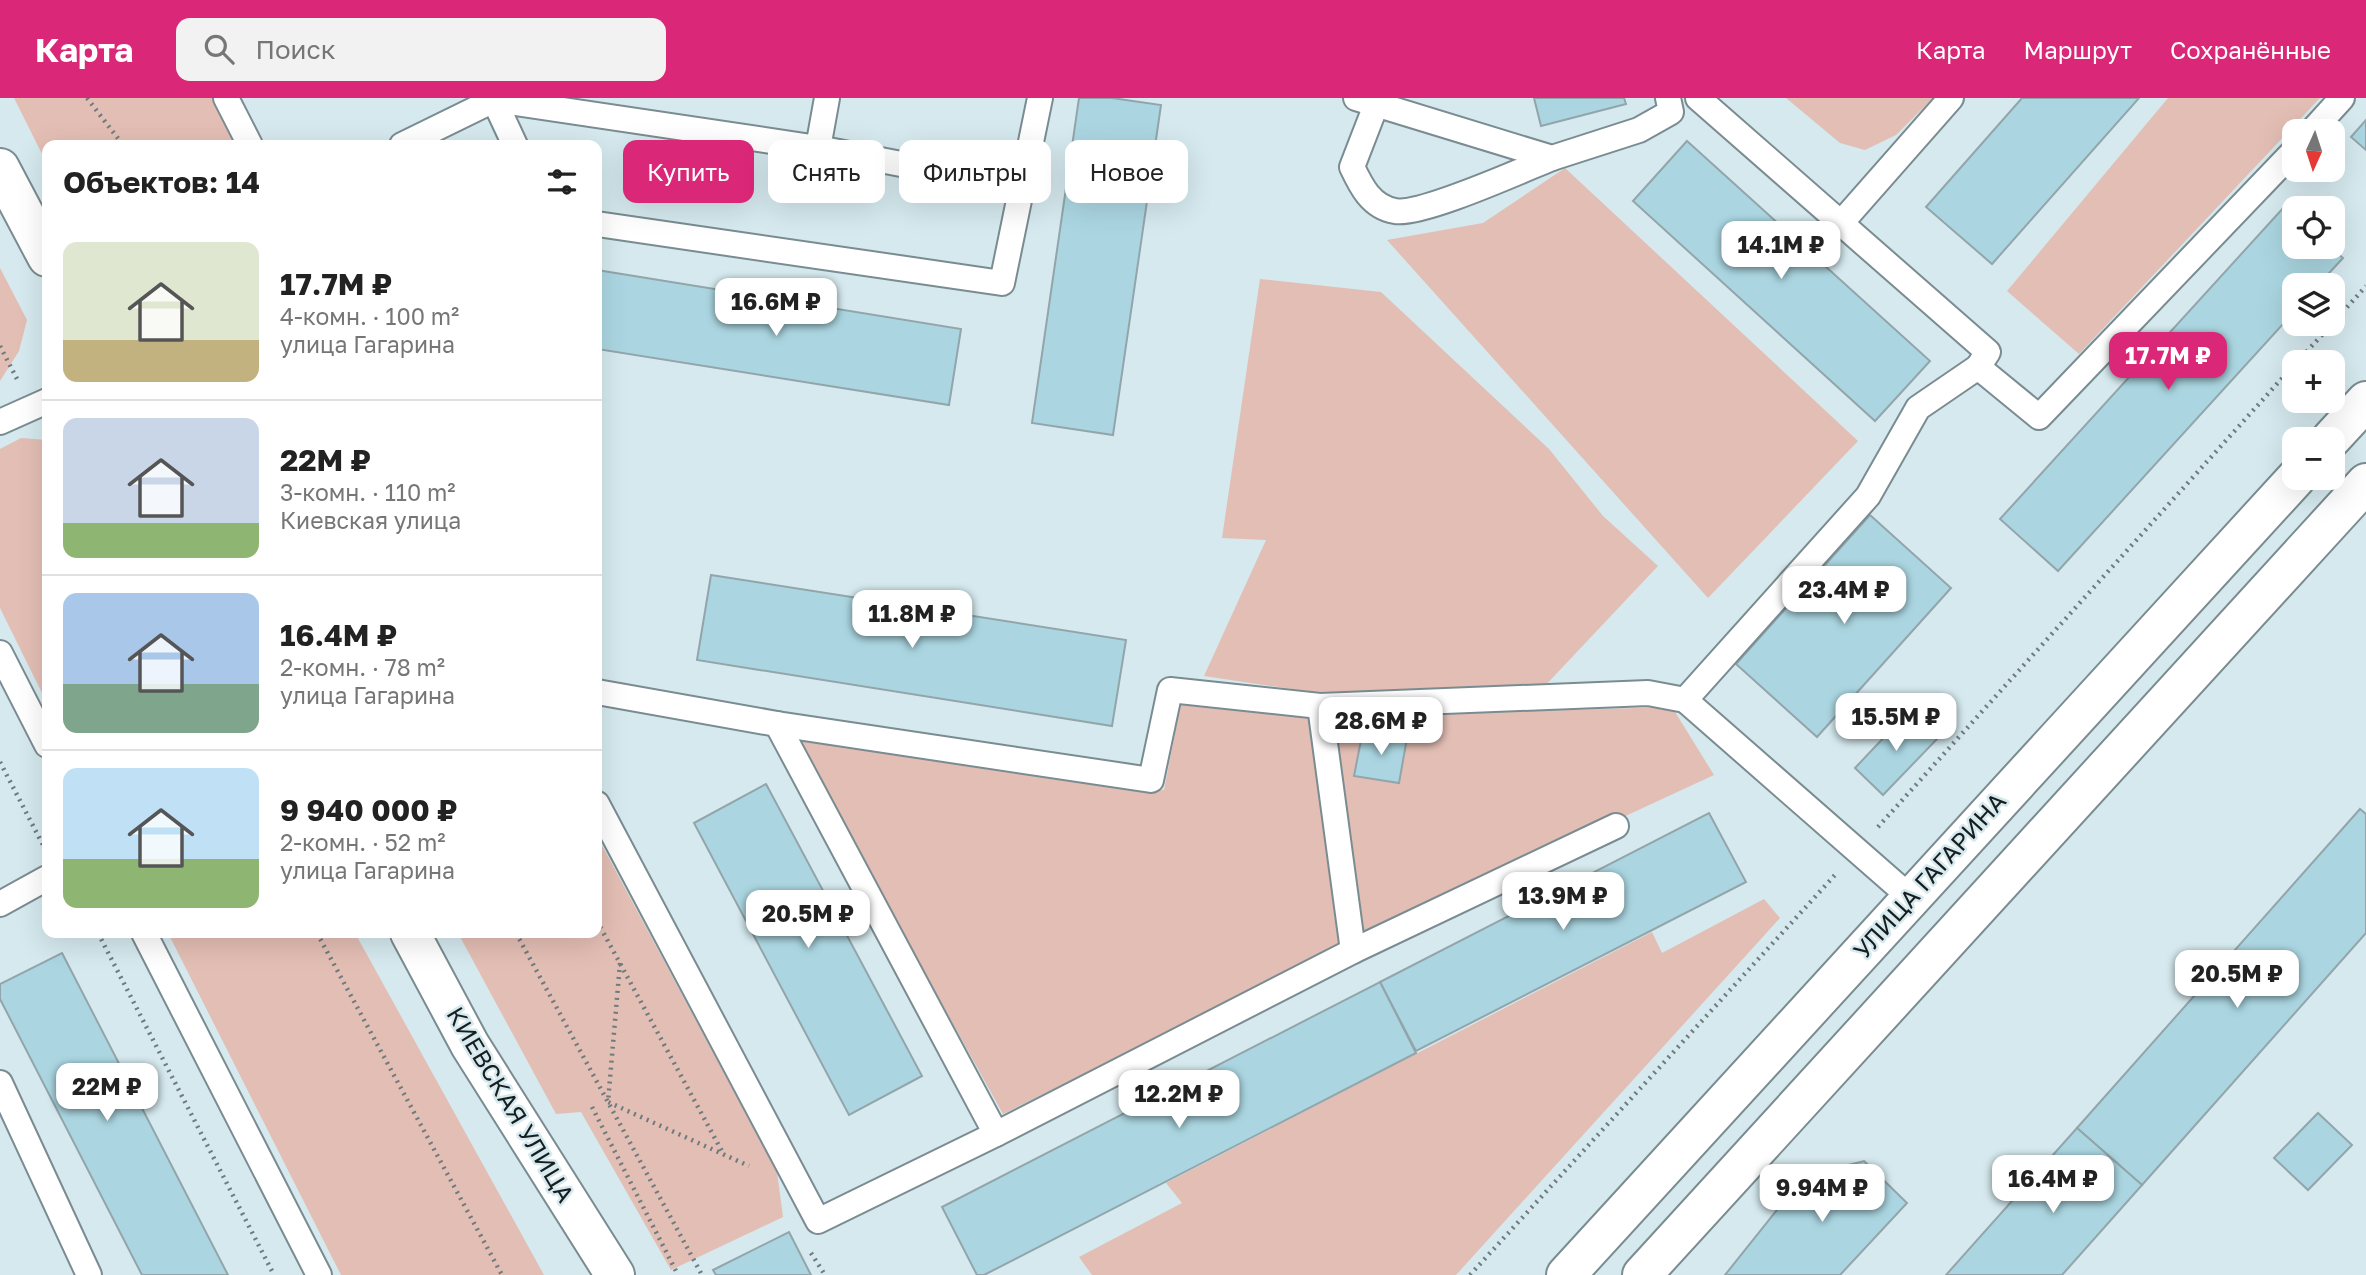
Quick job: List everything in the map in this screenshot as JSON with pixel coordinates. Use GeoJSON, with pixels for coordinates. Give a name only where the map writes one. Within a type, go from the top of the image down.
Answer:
{"type":"FeatureCollection","features":[{"type":"Feature","properties":{"kind":"main road"},"geometry":{"type":"LineString","coordinates":[[0,168],[42,248]]}},
{"type":"Feature","properties":{"kind":"main road"},"geometry":{"type":"LineString","coordinates":[[2342,427],[2366,401]]}},
{"type":"Feature","properties":{"kind":"main road"},"geometry":{"type":"LineString","coordinates":[[1642,1275],[2366,483]]}},
{"type":"Feature","properties":{"kind":"main road","name":"УЛИЦА ГАГАРИНА"},"geometry":{"type":"LineString","coordinates":[[1566,1275],[2285,490]]}},
{"type":"Feature","properties":{"kind":"main road","name":"КИЕВСКАЯ УЛИЦА"},"geometry":{"type":"LineString","coordinates":[[413,938],[470,1045],[615,1275]]}},
{"type":"Feature","properties":{"kind":"lane"},"geometry":{"type":"LineString","coordinates":[[226,98],[247,140]]}},
{"type":"Feature","properties":{"kind":"lane"},"geometry":{"type":"LineString","coordinates":[[819,140],[827,98]]}},
{"type":"Feature","properties":{"kind":"lane"},"geometry":{"type":"LineString","coordinates":[[1031,140],[1040,98]]}},
{"type":"Feature","properties":{"kind":"lane"},"geometry":{"type":"LineString","coordinates":[[1841,223],[1951,98]]}},
{"type":"Feature","properties":{"kind":"lane"},"geometry":{"type":"LineString","coordinates":[[2323,119],[2342,98]]}},
{"type":"Feature","properties":{"kind":"lane"},"geometry":{"type":"LineString","coordinates":[[411,140],[488,99],[768,141]]}},
{"type":"Feature","properties":{"kind":"lane"},"geometry":{"type":"LineString","coordinates":[[488,99],[512,140]]}},
{"type":"Feature","properties":{"kind":"lane"},"geometry":{"type":"LineString","coordinates":[[1552,158],[1366,101],[1352,167],[1366,196],[1395,211],[1432,205],[1552,158],[1639,130],[1670,105],[1699,99],[1988,352],[1978,367],[1918,408],[1868,495],[1685,700]]}},
{"type":"Feature","properties":{"kind":"lane"},"geometry":{"type":"LineString","coordinates":[[1978,367],[2039,417],[2282,164]]}},
{"type":"Feature","properties":{"kind":"lane"},"geometry":{"type":"LineString","coordinates":[[602,225],[1002,283],[1018,203]]}},
{"type":"Feature","properties":{"kind":"lane"},"geometry":{"type":"LineString","coordinates":[[0,422],[42,403]]}},
{"type":"Feature","properties":{"kind":"lane"},"geometry":{"type":"LineString","coordinates":[[0,653],[42,735]]}},
{"type":"Feature","properties":{"kind":"lane"},"geometry":{"type":"LineString","coordinates":[[602,693],[777,724],[1151,780],[1170,690],[1320,706],[1648,693],[1685,700],[1910,897]]}},
{"type":"Feature","properties":{"kind":"lane"},"geometry":{"type":"LineString","coordinates":[[1320,706],[1353,951]]}},
{"type":"Feature","properties":{"kind":"lane"},"geometry":{"type":"LineString","coordinates":[[777,724],[996,1135]]}},
{"type":"Feature","properties":{"kind":"lane"},"geometry":{"type":"LineString","coordinates":[[602,813],[818,1221],[996,1135],[1353,951],[1616,826]]}},
{"type":"Feature","properties":{"kind":"lane"},"geometry":{"type":"LineString","coordinates":[[0,904],[42,881]]}},
{"type":"Feature","properties":{"kind":"lane"},"geometry":{"type":"LineString","coordinates":[[147,938],[319,1275]]}},
{"type":"Feature","properties":{"kind":"lane"},"geometry":{"type":"LineString","coordinates":[[0,1083],[89,1275]]}},
{"type":"Feature","properties":{"kind":"path"},"geometry":{"type":"LineString","coordinates":[[87,98],[119,140]]}},
{"type":"Feature","properties":{"kind":"path"},"geometry":{"type":"LineString","coordinates":[[2345,309],[2366,286]]}},
{"type":"Feature","properties":{"kind":"path"},"geometry":{"type":"LineString","coordinates":[[2308,350],[2321,336]]}},
{"type":"Feature","properties":{"kind":"path"},"geometry":{"type":"LineString","coordinates":[[1470,1275],[2282,379]]}},
{"type":"Feature","properties":{"kind":"path"},"geometry":{"type":"LineString","coordinates":[[0,762],[42,843]]}},
{"type":"Feature","properties":{"kind":"path"},"geometry":{"type":"LineString","coordinates":[[602,930],[725,1155]]}},
{"type":"Feature","properties":{"kind":"path"},"geometry":{"type":"LineString","coordinates":[[101,938],[274,1275]]}},
{"type":"Feature","properties":{"kind":"path"},"geometry":{"type":"LineString","coordinates":[[320,938],[502,1275]]}},
{"type":"Feature","properties":{"kind":"path"},"geometry":{"type":"LineString","coordinates":[[519,938],[702,1275]]}},
{"type":"Feature","properties":{"kind":"path"},"geometry":{"type":"LineString","coordinates":[[608,1101],[620,963]]}},
{"type":"Feature","properties":{"kind":"path"},"geometry":{"type":"LineString","coordinates":[[608,1101],[754,1169]]}},
{"type":"Feature","properties":{"kind":"path"},"geometry":{"type":"LineString","coordinates":[[592,1107],[678,1275]]}},
{"type":"Feature","properties":{"kind":"shaded area"},"geometry":{"type":"Polygon","coordinates":[[[14,98],[212,98],[234,140],[42,140],[42,154],[14,98]]]}},
{"type":"Feature","properties":{"kind":"shaded area"},"geometry":{"type":"Polygon","coordinates":[[[1786,98],[1933,98],[1896,135],[1865,150],[1840,143],[1786,98]]]}},
{"type":"Feature","properties":{"kind":"shaded area"},"geometry":{"type":"Polygon","coordinates":[[[2168,98],[2320,98],[2300,119],[2282,119],[2282,138],[2079,354],[2007,291],[2168,98]]]}},
{"type":"Feature","properties":{"kind":"shaded area"},"geometry":{"type":"Polygon","coordinates":[[[1565,168],[1858,441],[1708,598],[1387,240],[1483,223],[1565,168]]]}},
{"type":"Feature","properties":{"kind":"shaded area"},"geometry":{"type":"Polygon","coordinates":[[[0,268],[27,320],[19,351],[0,381],[0,268]]]}},
{"type":"Feature","properties":{"kind":"shaded area"},"geometry":{"type":"Polygon","coordinates":[[[1260,279],[1381,292],[1549,449],[1603,516],[1658,566],[1541,690],[1311,692],[1204,676],[1266,540],[1222,538],[1260,279]]]}},
{"type":"Feature","properties":{"kind":"shaded area"},"geometry":{"type":"Polygon","coordinates":[[[21,438],[42,440],[42,693],[0,608],[0,449],[21,438]]]}},
{"type":"Feature","properties":{"kind":"shaded area"},"geometry":{"type":"Polygon","coordinates":[[[1181,702],[1309,716],[1339,949],[1003,1114],[791,732],[1164,790],[1181,702]]]}},
{"type":"Feature","properties":{"kind":"shaded area"},"geometry":{"type":"Polygon","coordinates":[[[1672,707],[1714,775],[1364,937],[1328,717],[1672,707]]]}},
{"type":"Feature","properties":{"kind":"shaded area"},"geometry":{"type":"Polygon","coordinates":[[[602,845],[777,1172],[783,1217],[671,1270],[581,1112],[556,1114],[461,938],[602,938],[602,845]]]}},
{"type":"Feature","properties":{"kind":"shaded area"},"geometry":{"type":"Polygon","coordinates":[[[1764,899],[1780,918],[1456,1275],[1092,1275],[1079,1257],[1182,1203],[1166,1183],[1652,932],[1662,953],[1764,899]]]}},
{"type":"Feature","properties":{"kind":"shaded area"},"geometry":{"type":"Polygon","coordinates":[[[171,938],[358,938],[544,1275],[341,1275],[171,938]]]}},
{"type":"Feature","properties":{"kind":"building"},"geometry":{"type":"Polygon","coordinates":[[[1079,98],[1112,98],[1161,105],[1156,140],[1073,140],[1079,98]]]}},
{"type":"Feature","properties":{"kind":"building"},"geometry":{"type":"Polygon","coordinates":[[[1534,98],[1624,98],[1626,104],[1541,126],[1534,98]]]}},
{"type":"Feature","properties":{"kind":"building"},"geometry":{"type":"Polygon","coordinates":[[[2022,98],[2139,98],[1992,264],[1926,207],[2022,98]]]}},
{"type":"Feature","properties":{"kind":"building"},"geometry":{"type":"Polygon","coordinates":[[[2366,120],[2366,150],[2351,137],[2366,120]]]}},
{"type":"Feature","properties":{"kind":"building"},"geometry":{"type":"Polygon","coordinates":[[[1687,141],[1930,361],[1875,421],[1633,201],[1687,141]]]}},
{"type":"Feature","properties":{"kind":"building"},"geometry":{"type":"Polygon","coordinates":[[[1065,195],[1065,203],[1147,203],[1113,435],[1032,423],[1065,195]]]}},
{"type":"Feature","properties":{"kind":"building"},"geometry":{"type":"Polygon","coordinates":[[[2282,209],[2282,259],[2342,259],[2329,273],[2282,273],[2282,325],[2058,571],[2000,519],[2282,209]]]}},
{"type":"Feature","properties":{"kind":"building"},"geometry":{"type":"Polygon","coordinates":[[[602,271],[961,329],[949,405],[602,350],[602,271]]]}},
{"type":"Feature","properties":{"kind":"building"},"geometry":{"type":"Polygon","coordinates":[[[1870,515],[1951,588],[1817,737],[1736,664],[1870,515]]]}},
{"type":"Feature","properties":{"kind":"building"},"geometry":{"type":"Polygon","coordinates":[[[711,575],[1126,640],[1112,726],[697,660],[711,575]]]}},
{"type":"Feature","properties":{"kind":"building"},"geometry":{"type":"Polygon","coordinates":[[[1908,712],[1937,739],[1883,795],[1855,768],[1908,712]]]}},
{"type":"Feature","properties":{"kind":"building"},"geometry":{"type":"Polygon","coordinates":[[[1363,730],[1407,738],[1399,783],[1354,776],[1363,730]]]}},
{"type":"Feature","properties":{"kind":"building"},"geometry":{"type":"Polygon","coordinates":[[[766,784],[922,1076],[849,1115],[694,823],[766,784]]]}},
{"type":"Feature","properties":{"kind":"building"},"geometry":{"type":"Polygon","coordinates":[[[2360,809],[2366,814],[2366,933],[2142,1185],[2077,1128],[2360,809]]]}},
{"type":"Feature","properties":{"kind":"building"},"geometry":{"type":"Polygon","coordinates":[[[1709,813],[1746,882],[1416,1051],[1380,982],[1709,813]]]}},
{"type":"Feature","properties":{"kind":"building"},"geometry":{"type":"Polygon","coordinates":[[[62,953],[228,1275],[142,1275],[0,999],[0,984],[62,953]]]}},
{"type":"Feature","properties":{"kind":"building"},"geometry":{"type":"Polygon","coordinates":[[[1380,982],[1416,1053],[984,1275],[977,1275],[942,1207],[1380,982]]]}},
{"type":"Feature","properties":{"kind":"building"},"geometry":{"type":"Polygon","coordinates":[[[2318,1113],[2352,1145],[2308,1190],[2274,1158],[2318,1113]]]}},
{"type":"Feature","properties":{"kind":"building"},"geometry":{"type":"Polygon","coordinates":[[[2077,1128],[2142,1185],[2062,1275],[1946,1275],[2077,1128]]]}},
{"type":"Feature","properties":{"kind":"building"},"geometry":{"type":"Polygon","coordinates":[[[1864,1161],[1907,1203],[1840,1275],[1725,1275],[1804,1176],[1864,1161]]]}},
{"type":"Feature","properties":{"kind":"building"},"geometry":{"type":"Polygon","coordinates":[[[789,1232],[811,1275],[716,1275],[713,1270],[789,1232]]]}}]}
